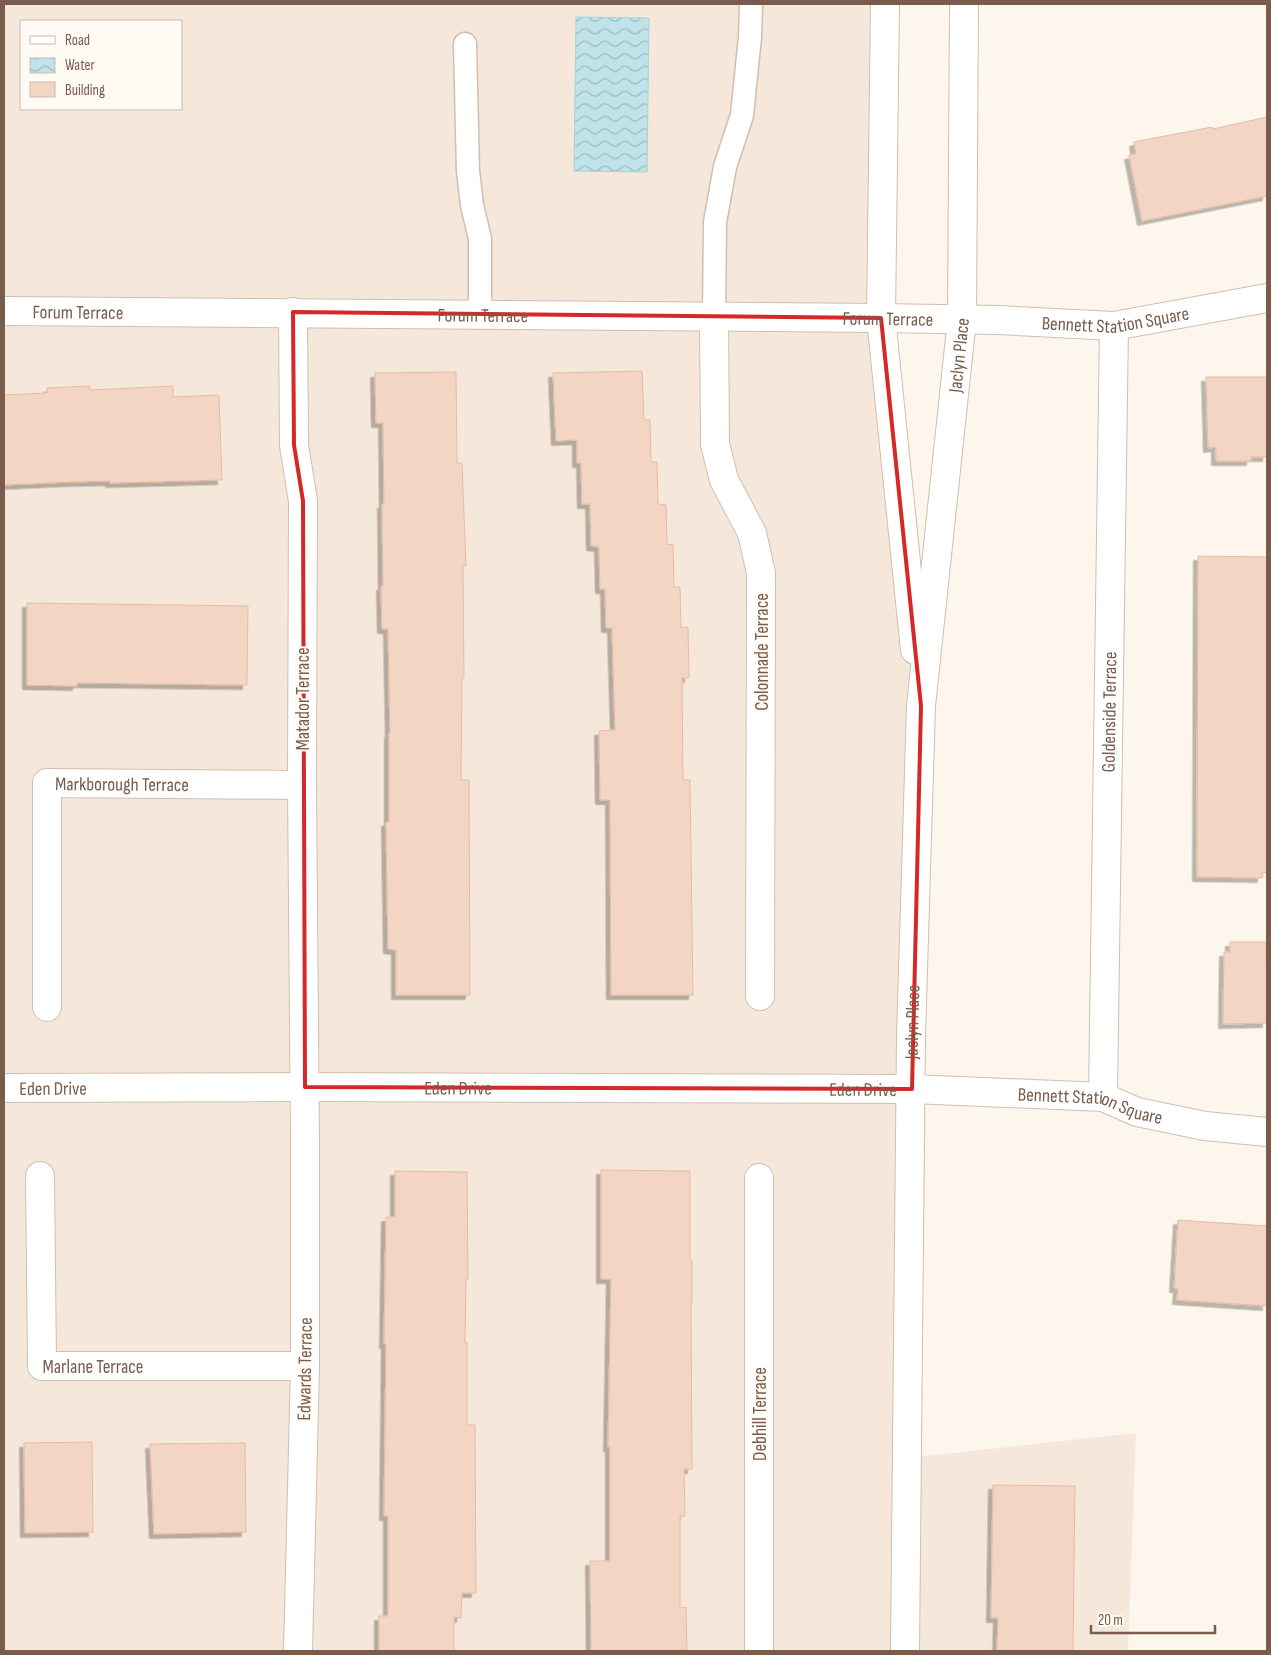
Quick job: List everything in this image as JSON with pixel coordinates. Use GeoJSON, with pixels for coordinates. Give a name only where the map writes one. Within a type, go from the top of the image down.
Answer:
{"type":"FeatureCollection","features":[{"type":"Feature","properties":{"kind":"street","name":"Jaclyn Place"},"geometry":{"type":"LineString","coordinates":[[885,4],[881,318],[921,706]]}},
{"type":"Feature","properties":{"kind":"street","name":"Jaclyn Place"},"geometry":{"type":"LineString","coordinates":[[905,1651],[912,1026],[921,706],[962,320],[964,4]]}},
{"type":"Feature","properties":{"kind":"street","name":"Bennett Station Square"},"geometry":{"type":"LineString","coordinates":[[962,320],[1114,326],[1267,298]]}},
{"type":"Feature","properties":{"kind":"street","name":"Forum Terrace"},"geometry":{"type":"LineString","coordinates":[[4,311],[293,312],[962,320]]}},
{"type":"Feature","properties":{"kind":"street","name":"Matador Terrace"},"geometry":{"type":"LineString","coordinates":[[293,312],[294,445],[303,501],[302,784],[305,1087]]}},
{"type":"Feature","properties":{"kind":"street","name":"Colonnade Terrace"},"geometry":{"type":"LineString","coordinates":[[714,317],[715,444],[724,480],[752,533],[761,573],[760,996]]}},
{"type":"Feature","properties":{"kind":"street","name":"Goldenside Terrace"},"geometry":{"type":"LineString","coordinates":[[1103,1097],[1114,326]]}},
{"type":"Feature","properties":{"kind":"street","name":"Markborough Terrace"},"geometry":{"type":"LineString","coordinates":[[47,1007],[47,783],[302,784]]}},
{"type":"Feature","properties":{"kind":"street","name":"Edwards Terrace"},"geometry":{"type":"LineString","coordinates":[[298,1651],[305,1366],[305,1087]]}},
{"type":"Feature","properties":{"kind":"street","name":"Eden Drive"},"geometry":{"type":"LineString","coordinates":[[4,1088],[912,1089]]}},
{"type":"Feature","properties":{"kind":"street","name":"Bennett Station Square"},"geometry":{"type":"LineString","coordinates":[[912,1089],[1103,1097],[1137,1112],[1205,1126],[1267,1132]]}},
{"type":"Feature","properties":{"kind":"street","name":"Marlane Terrace"},"geometry":{"type":"LineString","coordinates":[[40,1176],[42,1366],[305,1366]]}},
{"type":"Feature","properties":{"kind":"street","name":"Debhill Terrace"},"geometry":{"type":"LineString","coordinates":[[759,1178],[759,1651]]}},
{"type":"Feature","properties":{"kind":"lane"},"geometry":{"type":"LineString","coordinates":[[714,317],[715,222],[725,168],[742,115],[750,37],[751,4]]}},
{"type":"Feature","properties":{"kind":"lane"},"geometry":{"type":"LineString","coordinates":[[465,44],[468,171],[472,205],[480,239],[480,314]]}},
{"type":"Feature","properties":{"kind":"highlighted area"},"geometry":{"type":"Polygon","coordinates":[[[293,312],[881,318],[921,706],[912,1089],[305,1087],[303,501],[294,445],[293,312]]]}},
{"type":"Feature","properties":{"kind":"shaded area"},"geometry":{"type":"Polygon","coordinates":[[[4,4],[885,4],[881,318],[921,706],[907,1458],[1136,1433],[1128,1651],[4,1651],[4,4]]]}},
{"type":"Feature","properties":{"kind":"water"},"geometry":{"type":"Polygon","coordinates":[[[576,17],[649,18],[647,172],[574,171],[576,17]]]}},
{"type":"Feature","properties":{"kind":"building"},"geometry":{"type":"Polygon","coordinates":[[[1267,117],[1267,196],[1142,221],[1129,155],[1136,154],[1134,142],[1212,127],[1213,129],[1267,117]]]}},
{"type":"Feature","properties":{"kind":"building"},"geometry":{"type":"Polygon","coordinates":[[[642,371],[644,420],[650,420],[651,462],[657,462],[658,504],[666,505],[667,544],[673,545],[674,587],[680,587],[681,628],[688,627],[689,678],[682,678],[683,780],[690,780],[693,995],[611,995],[610,800],[600,800],[599,731],[615,730],[612,628],[606,628],[605,589],[600,589],[599,547],[591,546],[590,504],[582,504],[581,463],[577,463],[577,440],[556,441],[553,373],[642,371]]]}},
{"type":"Feature","properties":{"kind":"building"},"geometry":{"type":"Polygon","coordinates":[[[456,372],[457,463],[462,463],[466,566],[463,566],[464,678],[462,678],[461,780],[469,780],[470,995],[396,995],[396,950],[388,949],[386,822],[389,822],[390,733],[388,629],[382,629],[383,423],[376,423],[375,373],[456,372]]]}},
{"type":"Feature","properties":{"kind":"building"},"geometry":{"type":"Polygon","coordinates":[[[1206,377],[1267,377],[1267,457],[1251,457],[1251,461],[1216,461],[1216,447],[1208,448],[1206,377]]]}},
{"type":"Feature","properties":{"kind":"building"},"geometry":{"type":"Polygon","coordinates":[[[90,386],[90,390],[173,386],[173,397],[219,395],[222,480],[110,483],[110,481],[4,485],[4,395],[47,393],[47,388],[90,386]]]}},
{"type":"Feature","properties":{"kind":"building"},"geometry":{"type":"Polygon","coordinates":[[[1198,556],[1267,557],[1267,873],[1262,872],[1262,878],[1197,877],[1198,556]]]}},
{"type":"Feature","properties":{"kind":"building"},"geometry":{"type":"Polygon","coordinates":[[[27,603],[248,606],[247,685],[77,683],[77,686],[27,685],[27,603]]]}},
{"type":"Feature","properties":{"kind":"building"},"geometry":{"type":"Polygon","coordinates":[[[1230,942],[1266,942],[1267,1023],[1223,1024],[1224,952],[1230,952],[1230,942]]]}},
{"type":"Feature","properties":{"kind":"building"},"geometry":{"type":"Polygon","coordinates":[[[601,1170],[690,1171],[692,1469],[684,1469],[685,1516],[680,1516],[680,1608],[686,1607],[687,1650],[591,1651],[590,1561],[610,1561],[610,1447],[608,1447],[611,1279],[601,1279],[601,1170]]]}},
{"type":"Feature","properties":{"kind":"building"},"geometry":{"type":"Polygon","coordinates":[[[395,1171],[467,1172],[468,1279],[466,1279],[465,1343],[467,1343],[467,1425],[475,1425],[476,1593],[462,1593],[461,1618],[454,1617],[454,1651],[379,1651],[379,1616],[388,1616],[388,1516],[384,1516],[386,1344],[384,1344],[386,1217],[395,1217],[395,1171]]]}},
{"type":"Feature","properties":{"kind":"building"},"geometry":{"type":"Polygon","coordinates":[[[1178,1220],[1267,1226],[1267,1306],[1177,1300],[1178,1288],[1174,1288],[1178,1220]]]}},
{"type":"Feature","properties":{"kind":"building"},"geometry":{"type":"Polygon","coordinates":[[[92,1442],[93,1532],[25,1533],[24,1443],[92,1442]]]}},
{"type":"Feature","properties":{"kind":"building"},"geometry":{"type":"Polygon","coordinates":[[[245,1443],[246,1532],[154,1534],[150,1444],[245,1443]]]}},
{"type":"Feature","properties":{"kind":"building"},"geometry":{"type":"Polygon","coordinates":[[[993,1485],[1075,1486],[1073,1651],[997,1651],[998,1618],[991,1618],[993,1485]]]}}]}
